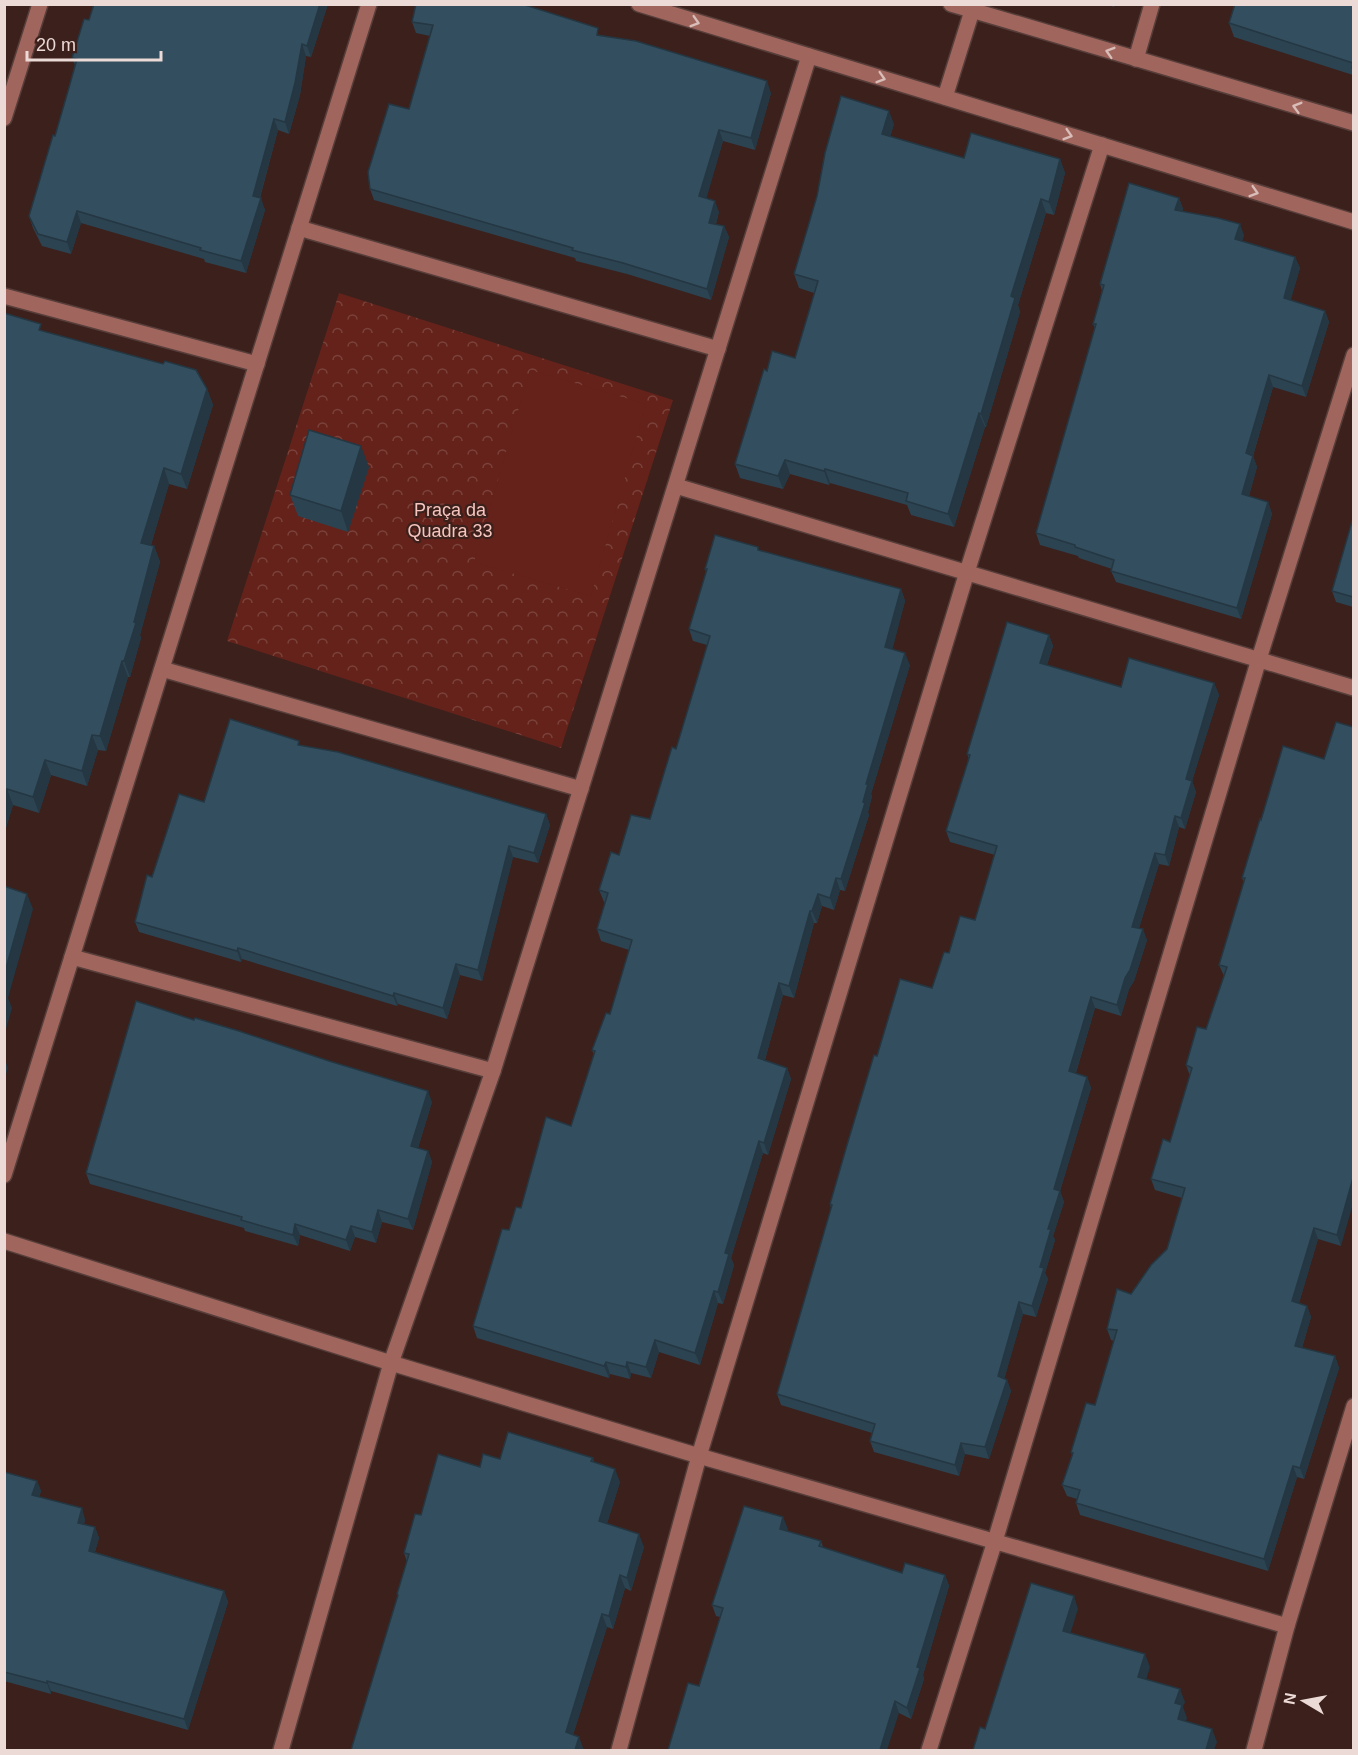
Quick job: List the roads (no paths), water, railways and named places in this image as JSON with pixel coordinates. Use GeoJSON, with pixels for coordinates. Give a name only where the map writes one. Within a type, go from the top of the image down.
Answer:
{"type":"FeatureCollection","features":[{"type":"Feature","properties":{"kind":"street"},"geometry":{"type":"LineString","coordinates":[[4,118],[40,4]]}},
{"type":"Feature","properties":{"kind":"street"},"geometry":{"type":"LineString","coordinates":[[4,1174],[369,4]]}},
{"type":"Feature","properties":{"kind":"street"},"geometry":{"type":"LineString","coordinates":[[639,4],[1353,222]]}},
{"type":"Feature","properties":{"kind":"street"},"geometry":{"type":"LineString","coordinates":[[951,4],[1353,123]]}},
{"type":"Feature","properties":{"kind":"street"},"geometry":{"type":"LineString","coordinates":[[1136,59],[1152,4]]}},
{"type":"Feature","properties":{"kind":"street"},"geometry":{"type":"LineString","coordinates":[[945,97],[972,11]]}},
{"type":"Feature","properties":{"kind":"street"},"geometry":{"type":"LineString","coordinates":[[281,1750],[391,1363],[493,1071],[809,56]]}},
{"type":"Feature","properties":{"kind":"street"},"geometry":{"type":"LineString","coordinates":[[619,1750],[699,1456],[967,572],[1101,145]]}},
{"type":"Feature","properties":{"kind":"street"},"geometry":{"type":"LineString","coordinates":[[299,228],[718,349]]}},
{"type":"Feature","properties":{"kind":"street"},"geometry":{"type":"LineString","coordinates":[[4,296],[257,364]]}},
{"type":"Feature","properties":{"kind":"street"},"geometry":{"type":"LineString","coordinates":[[929,1750],[995,1541],[1258,659],[1353,355]]}},
{"type":"Feature","properties":{"kind":"street"},"geometry":{"type":"LineString","coordinates":[[676,486],[1353,688]]}},
{"type":"Feature","properties":{"kind":"street"},"geometry":{"type":"LineString","coordinates":[[162,669],[581,789]]}},
{"type":"Feature","properties":{"kind":"street"},"geometry":{"type":"LineString","coordinates":[[72,957],[493,1071]]}},
{"type":"Feature","properties":{"kind":"street"},"geometry":{"type":"LineString","coordinates":[[4,1241],[391,1363],[699,1456],[1287,1626]]}},
{"type":"Feature","properties":{"kind":"street"},"geometry":{"type":"LineString","coordinates":[[1254,1750],[1287,1626],[1353,1406]]}},
{"type":"Feature","properties":{"kind":"park label","name":"Praça da Quadra 33"},"geometry":{"type":"Point","coordinates":[450,520]}}]}
